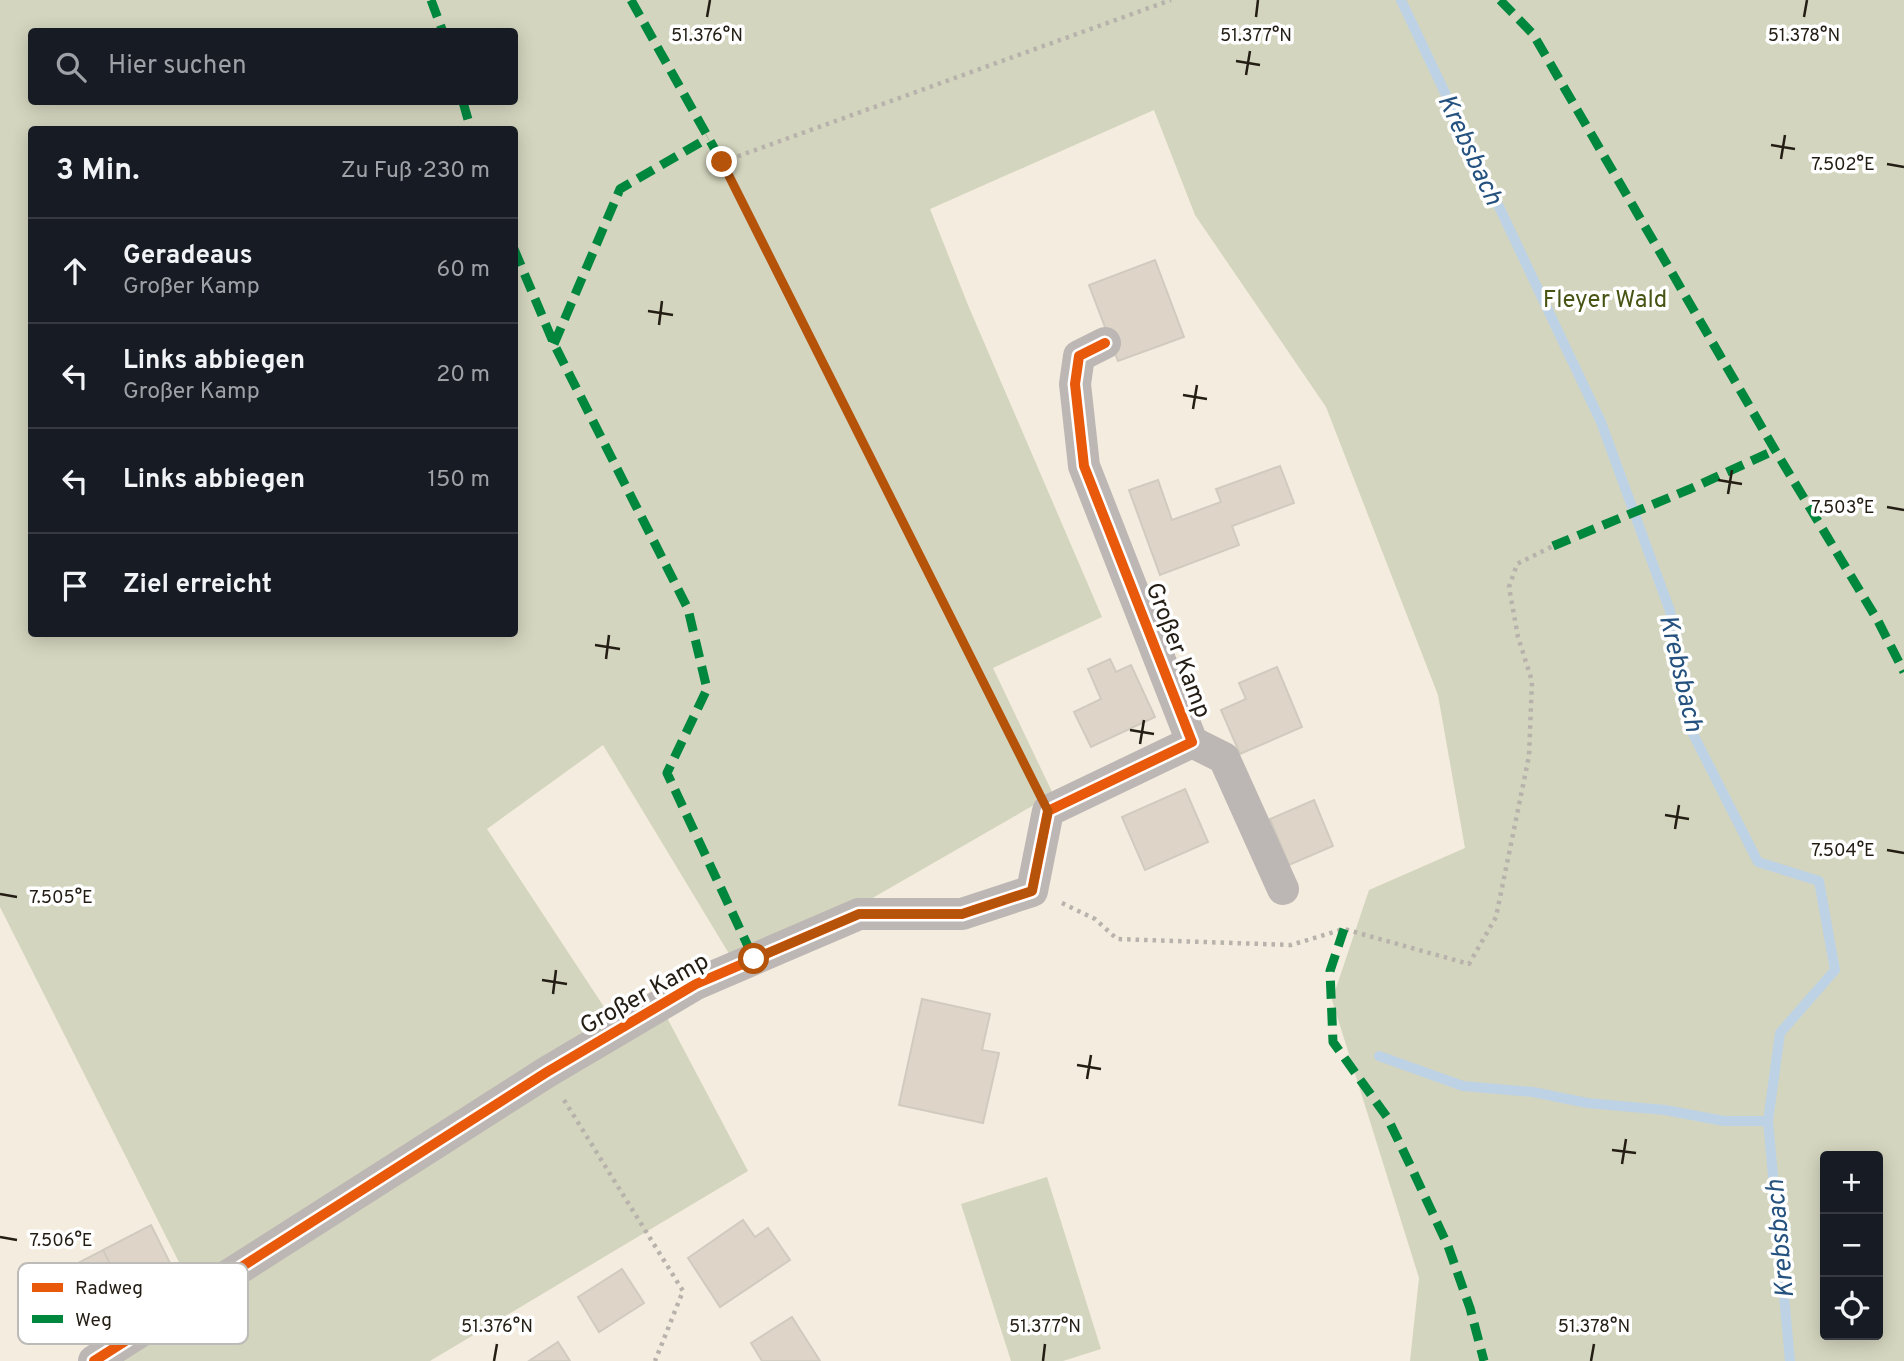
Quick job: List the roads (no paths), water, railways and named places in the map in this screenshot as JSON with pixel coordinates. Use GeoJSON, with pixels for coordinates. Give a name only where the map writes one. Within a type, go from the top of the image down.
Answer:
{"type":"FeatureCollection","features":[{"type":"Feature","properties":{"kind":"street","name":"Großer Kamp"},"geometry":{"type":"LineString","coordinates":[[1105,343],[1079,356],[1075,384],[1084,466],[1192,742],[1224,758],[1283,889]]}},
{"type":"Feature","properties":{"kind":"street","name":"Großer Kamp"},"geometry":{"type":"LineString","coordinates":[[248,1263],[547,1072],[696,984],[859,914],[962,914],[1032,891],[1048,811],[1192,742]]}},
{"type":"Feature","properties":{"kind":"street","name":"Großer Kamp"},"geometry":{"type":"LineString","coordinates":[[94,1361],[121,1344]]}},
{"type":"Feature","properties":{"kind":"waterway","name":"Krebsbach"},"geometry":{"type":"LineString","coordinates":[[1401,0],[1601,422],[1670,611],[1693,734],[1758,862],[1819,881],[1835,970],[1780,1033],[1768,1121],[1790,1361]]}},
{"type":"Feature","properties":{"kind":"waterway"},"geometry":{"type":"LineString","coordinates":[[1379,1056],[1463,1086],[1533,1092],[1587,1103],[1665,1110],[1724,1121],[1768,1121]]}},
{"type":"Feature","properties":{"kind":"park label","name":"Fleyer Wald"},"geometry":{"type":"Point","coordinates":[1605,299]}}]}
